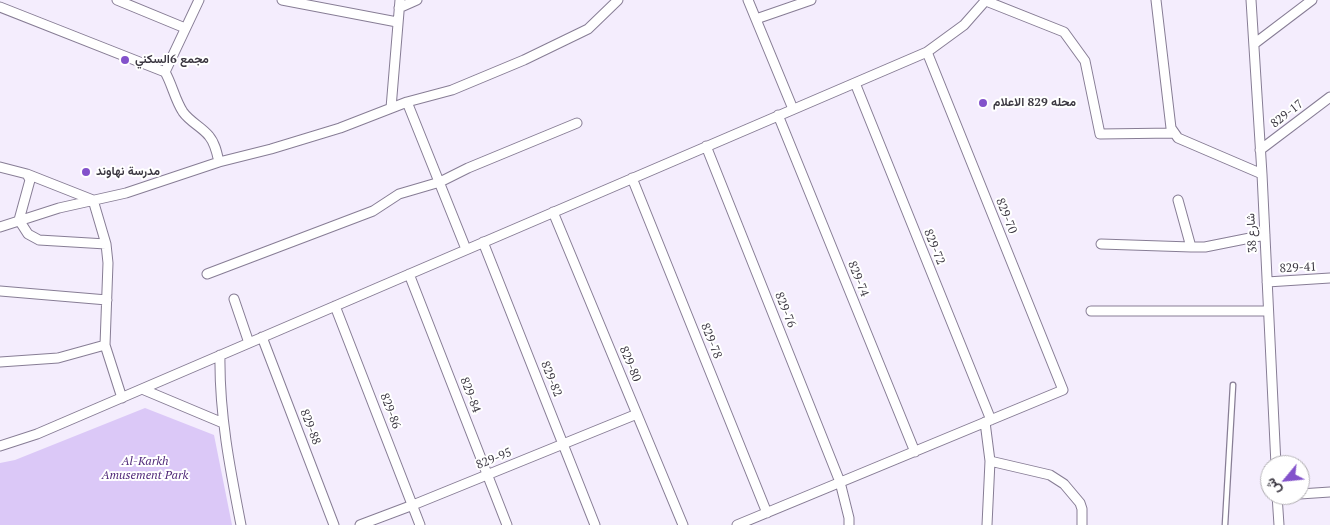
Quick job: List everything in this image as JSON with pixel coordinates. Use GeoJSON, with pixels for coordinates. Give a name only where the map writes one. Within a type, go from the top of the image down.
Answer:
{"type":"FeatureCollection","features":[{"type":"Feature","properties":{"kind":"street"},"geometry":{"type":"LineString","coordinates":[[117,0],[185,28]]}},
{"type":"Feature","properties":{"kind":"street"},"geometry":{"type":"LineString","coordinates":[[165,72],[198,0]]}},
{"type":"Feature","properties":{"kind":"street"},"geometry":{"type":"LineString","coordinates":[[282,0],[397,22]]}},
{"type":"Feature","properties":{"kind":"street"},"geometry":{"type":"LineString","coordinates":[[391,108],[399,4],[417,0]]}},
{"type":"Feature","properties":{"kind":"street"},"geometry":{"type":"LineString","coordinates":[[0,227],[93,200],[126,193],[219,162],[271,149],[340,128],[407,102],[452,90],[524,60],[588,29],[618,0]]}},
{"type":"Feature","properties":{"kind":"street"},"geometry":{"type":"LineString","coordinates":[[748,0],[794,109]]}},
{"type":"Feature","properties":{"kind":"street"},"geometry":{"type":"LineString","coordinates":[[756,18],[811,0]]}},
{"type":"Feature","properties":{"kind":"street"},"geometry":{"type":"LineString","coordinates":[[0,446],[37,434],[122,398],[927,52],[964,25],[986,0],[1064,32],[1085,61],[1100,134],[1174,133]]}},
{"type":"Feature","properties":{"kind":"street"},"geometry":{"type":"LineString","coordinates":[[1156,0],[1171,128],[1174,133],[1178,138],[1262,174]]}},
{"type":"Feature","properties":{"kind":"street","name":"شارع 38"},"geometry":{"type":"LineString","coordinates":[[1251,0],[1262,174],[1275,455]]}},
{"type":"Feature","properties":{"kind":"street"},"geometry":{"type":"LineString","coordinates":[[1254,44],[1312,0]]}},
{"type":"Feature","properties":{"kind":"street"},"geometry":{"type":"LineString","coordinates":[[0,7],[165,72],[172,83],[183,111],[193,123],[208,134],[213,142],[219,162]]}},
{"type":"Feature","properties":{"kind":"street","name":"829-70"},"geometry":{"type":"LineString","coordinates":[[927,52],[1063,390],[988,421]]}},
{"type":"Feature","properties":{"kind":"street","name":"829-72"},"geometry":{"type":"LineString","coordinates":[[855,82],[988,421],[990,461],[987,525]]}},
{"type":"Feature","properties":{"kind":"street","name":"829-17"},"geometry":{"type":"LineString","coordinates":[[1260,150],[1330,97]]}},
{"type":"Feature","properties":{"kind":"street"},"geometry":{"type":"LineString","coordinates":[[407,102],[466,250]]}},
{"type":"Feature","properties":{"kind":"street","name":"829-74"},"geometry":{"type":"LineString","coordinates":[[778,115],[915,452]]}},
{"type":"Feature","properties":{"kind":"street"},"geometry":{"type":"LineString","coordinates":[[208,274],[373,211],[399,194],[440,182],[468,168],[577,124]]}},
{"type":"Feature","properties":{"kind":"street","name":"829-76"},"geometry":{"type":"LineString","coordinates":[[706,146],[840,482],[849,525]]}},
{"type":"Feature","properties":{"kind":"street"},"geometry":{"type":"LineString","coordinates":[[0,167],[27,174],[93,200]]}},
{"type":"Feature","properties":{"kind":"street"},"geometry":{"type":"LineString","coordinates":[[27,174],[30,180],[19,220],[28,234],[40,240],[106,244]]}},
{"type":"Feature","properties":{"kind":"street","name":"829-78"},"geometry":{"type":"LineString","coordinates":[[632,178],[767,513]]}},
{"type":"Feature","properties":{"kind":"street"},"geometry":{"type":"LineString","coordinates":[[93,200],[106,244],[108,263],[105,345],[122,398]]}},
{"type":"Feature","properties":{"kind":"street"},"geometry":{"type":"LineString","coordinates":[[1178,200],[1192,247]]}},
{"type":"Feature","properties":{"kind":"street","name":"829-80"},"geometry":{"type":"LineString","coordinates":[[553,212],[683,525]]}},
{"type":"Feature","properties":{"kind":"street"},"geometry":{"type":"LineString","coordinates":[[1101,244],[1205,247],[1265,235]]}},
{"type":"Feature","properties":{"kind":"street","name":"829-82"},"geometry":{"type":"LineString","coordinates":[[483,242],[595,525]]}},
{"type":"Feature","properties":{"kind":"street","name":"829-84"},"geometry":{"type":"LineString","coordinates":[[409,274],[507,525]]}},
{"type":"Feature","properties":{"kind":"street","name":"829-41"},"geometry":{"type":"LineString","coordinates":[[1267,282],[1330,278]]}},
{"type":"Feature","properties":{"kind":"street"},"geometry":{"type":"LineString","coordinates":[[0,292],[107,300]]}},
{"type":"Feature","properties":{"kind":"street"},"geometry":{"type":"LineString","coordinates":[[234,299],[249,343]]}},
{"type":"Feature","properties":{"kind":"street","name":"829-86"},"geometry":{"type":"LineString","coordinates":[[335,306],[420,525]]}},
{"type":"Feature","properties":{"kind":"street"},"geometry":{"type":"LineString","coordinates":[[1091,311],[1268,311]]}},
{"type":"Feature","properties":{"kind":"street","name":"829-88"},"geometry":{"type":"LineString","coordinates":[[262,337],[334,525]]}},
{"type":"Feature","properties":{"kind":"street"},"geometry":{"type":"LineString","coordinates":[[0,362],[58,358],[105,345]]}},
{"type":"Feature","properties":{"kind":"street"},"geometry":{"type":"LineString","coordinates":[[220,355],[223,422],[241,525]]}},
{"type":"Feature","properties":{"kind":"street"},"geometry":{"type":"LineString","coordinates":[[142,389],[223,422]]}},
{"type":"Feature","properties":{"kind":"street","name":"829-95"},"geometry":{"type":"LineString","coordinates":[[360,525],[637,414]]}},
{"type":"Feature","properties":{"kind":"street"},"geometry":{"type":"LineString","coordinates":[[737,525],[988,421]]}},
{"type":"Feature","properties":{"kind":"street"},"geometry":{"type":"LineString","coordinates":[[990,461],[1050,475],[1064,484],[1080,503],[1082,525]]}},
{"type":"Feature","properties":{"kind":"street"},"geometry":{"type":"LineString","coordinates":[[1310,493],[1330,492]]}},
{"type":"Feature","properties":{"kind":"street"},"geometry":{"type":"LineString","coordinates":[[1278,505],[1279,525]]}},
{"type":"Feature","properties":{"kind":"lane"},"geometry":{"type":"LineString","coordinates":[[1225,525],[1233,385]]}},
{"type":"Feature","properties":{"kind":"green space","name":"Al-Karkh Amusement Park"},"geometry":{"type":"Polygon","coordinates":[[[145,408],[214,435],[232,525],[0,525],[0,463],[15,460],[145,408]]]}},
{"type":"Feature","properties":{"kind":"place","name":"مجمع 6السكني"},"geometry":{"type":"Point","coordinates":[125,60]}},
{"type":"Feature","properties":{"kind":"place","name":"محله 829 الاعلام"},"geometry":{"type":"Point","coordinates":[983,103]}},
{"type":"Feature","properties":{"kind":"place","name":"مدرسة نهاوند"},"geometry":{"type":"Point","coordinates":[86,172]}}]}
